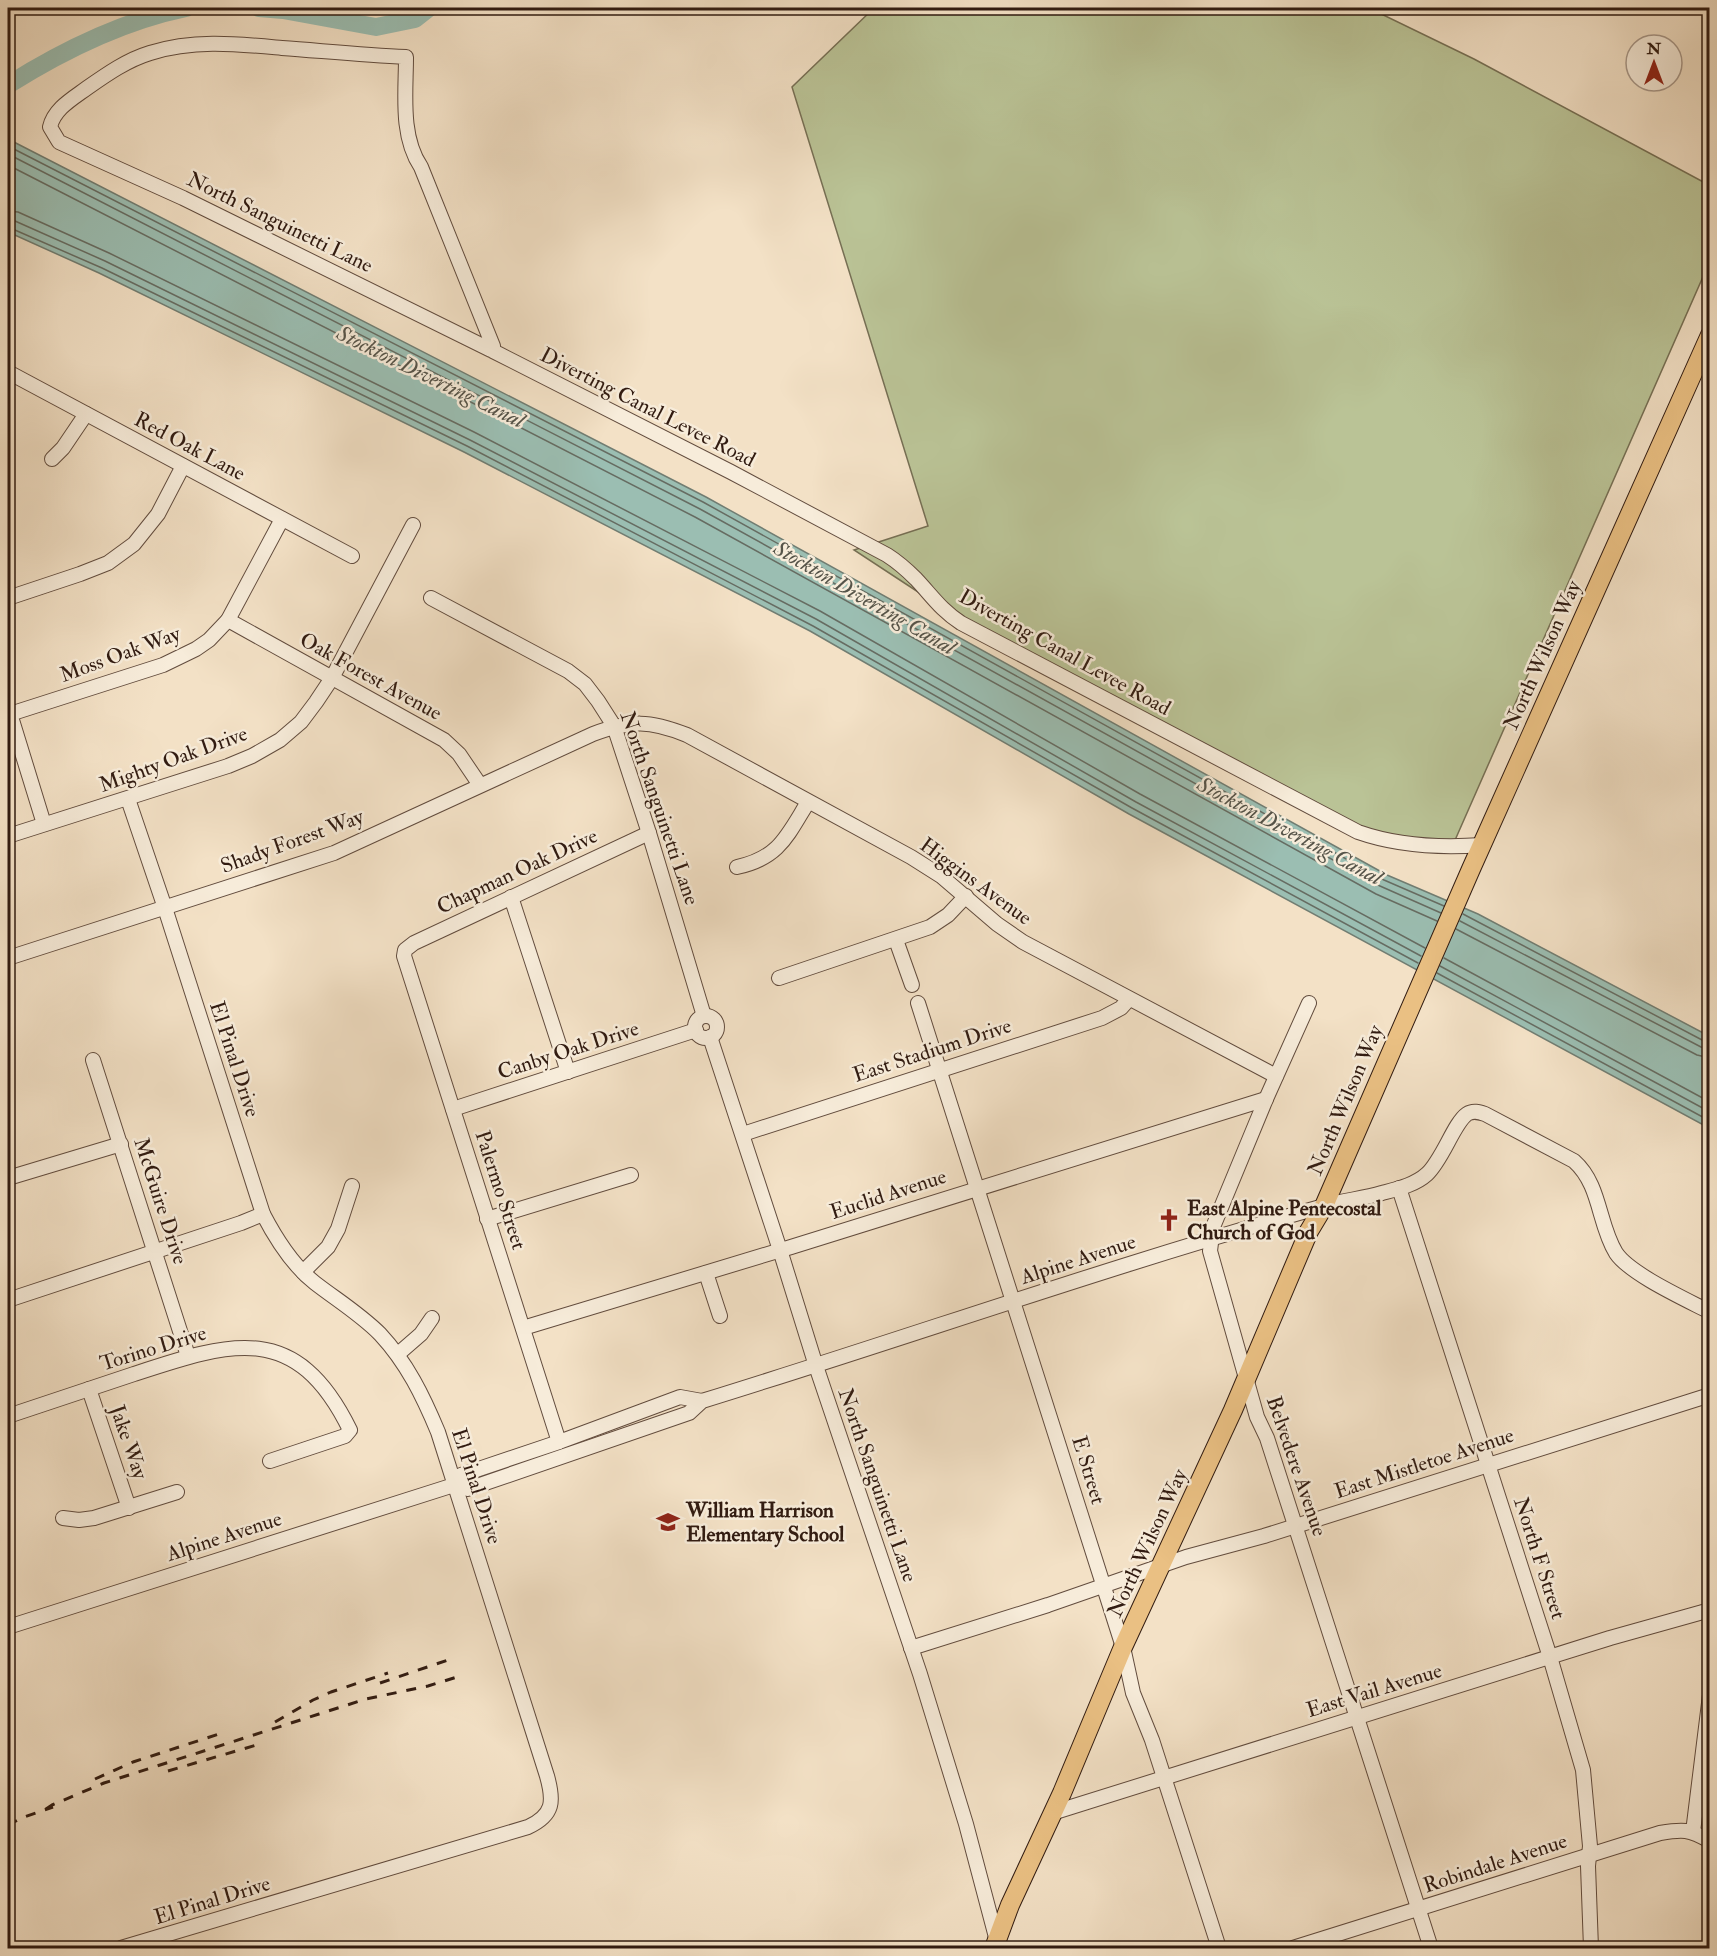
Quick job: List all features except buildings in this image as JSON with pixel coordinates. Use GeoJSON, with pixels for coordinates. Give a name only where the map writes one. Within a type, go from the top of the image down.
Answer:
{"type":"FeatureCollection","features":[{"type":"Feature","properties":{"kind":"main road","name":"North Wilson Way"},"geometry":{"type":"LineString","coordinates":[[997,1946],[1010,1905],[1124,1647],[1246,1379],[1309,1231],[1324,1206],[1471,869],[1710,335]]}},
{"type":"Feature","properties":{"kind":"street","name":"North Sanguinetti Lane"},"geometry":{"type":"LineString","coordinates":[[228,43],[406,57],[406,102],[412,151],[421,167],[494,350],[183,198],[59,142],[50,127],[52,120],[70,100],[113,70],[131,60],[165,49],[228,43]]}},
{"type":"Feature","properties":{"kind":"street","name":"Diverting Canal Levee Road"},"geometry":{"type":"LineString","coordinates":[[494,350],[887,555],[904,567],[938,605],[961,623],[1358,832],[1392,841],[1448,847],[1482,845]]}},
{"type":"Feature","properties":{"kind":"street","name":"Red Oak Lane"},"geometry":{"type":"LineString","coordinates":[[8,372],[352,556]]}},
{"type":"Feature","properties":{"kind":"street"},"geometry":{"type":"LineString","coordinates":[[52,459],[63,448],[86,414]]}},
{"type":"Feature","properties":{"kind":"street"},"geometry":{"type":"LineString","coordinates":[[8,598],[108,563],[134,543],[159,514],[183,466]]}},
{"type":"Feature","properties":{"kind":"street","name":"Moss Oak Way"},"geometry":{"type":"LineString","coordinates":[[9,711],[178,659],[209,640],[228,620],[282,519]]}},
{"type":"Feature","properties":{"kind":"street","name":"Mighty Oak Drive"},"geometry":{"type":"LineString","coordinates":[[8,836],[228,766],[280,740],[301,722],[332,678],[413,525]]}},
{"type":"Feature","properties":{"kind":"street","name":"North Sanguinetti Lane"},"geometry":{"type":"LineString","coordinates":[[431,598],[568,671],[585,684],[598,701],[614,726],[704,1016]]}},
{"type":"Feature","properties":{"kind":"street","name":"Oak Forest Avenue"},"geometry":{"type":"LineString","coordinates":[[228,620],[444,740],[459,754],[480,785]]}},
{"type":"Feature","properties":{"kind":"street"},"geometry":{"type":"LineString","coordinates":[[9,711],[44,824]]}},
{"type":"Feature","properties":{"kind":"street","name":"Higgins Avenue"},"geometry":{"type":"LineString","coordinates":[[614,726],[635,722],[653,724],[687,735],[912,857],[941,876],[997,924],[1023,942],[1276,1076]]}},
{"type":"Feature","properties":{"kind":"street","name":"Shady Forest Way"},"geometry":{"type":"LineString","coordinates":[[8,958],[334,853],[614,726]]}},
{"type":"Feature","properties":{"kind":"street","name":"El Pinal Drive"},"geometry":{"type":"LineString","coordinates":[[122,1948],[528,1827],[543,1818],[550,1807],[552,1792],[438,1432],[427,1404],[398,1354],[361,1316],[314,1283],[303,1272],[283,1249],[263,1214],[128,799]]}},
{"type":"Feature","properties":{"kind":"street"},"geometry":{"type":"LineString","coordinates":[[737,867],[753,864],[779,847],[808,802]]}},
{"type":"Feature","properties":{"kind":"street","name":"Chapman Oak Drive"},"geometry":{"type":"LineString","coordinates":[[405,951],[409,946],[649,833]]}},
{"type":"Feature","properties":{"kind":"street"},"geometry":{"type":"LineString","coordinates":[[512,897],[568,1071]]}},
{"type":"Feature","properties":{"kind":"street"},"geometry":{"type":"LineString","coordinates":[[778,978],[930,927],[948,915],[966,897]]}},
{"type":"Feature","properties":{"kind":"street"},"geometry":{"type":"LineString","coordinates":[[896,940],[912,985]]}},
{"type":"Feature","properties":{"kind":"street","name":"Palermo Street"},"geometry":{"type":"LineString","coordinates":[[405,951],[405,963],[559,1442]]}},
{"type":"Feature","properties":{"kind":"street","name":"East Stadium Drive"},"geometry":{"type":"LineString","coordinates":[[742,1134],[1101,1018],[1121,1008],[1129,999]]}},
{"type":"Feature","properties":{"kind":"street","name":"E Street"},"geometry":{"type":"LineString","coordinates":[[918,1004],[1124,1647],[1133,1693],[1165,1778],[1219,1948]]}},
{"type":"Feature","properties":{"kind":"street","name":"Belvedere Avenue"},"geometry":{"type":"LineString","coordinates":[[1310,1004],[1276,1076],[1213,1227],[1210,1251],[1257,1417],[1267,1438],[1431,1948]]}},
{"type":"Feature","properties":{"kind":"street"},"geometry":{"type":"LineString","coordinates":[[704,1016],[711,1017],[716,1022],[717,1029],[710,1037],[700,1035],[696,1030],[697,1023],[704,1016]]}},
{"type":"Feature","properties":{"kind":"street","name":"Canby Oak Drive"},"geometry":{"type":"LineString","coordinates":[[453,1109],[696,1030]]}},
{"type":"Feature","properties":{"kind":"street","name":"North Sanguinetti Lane"},"geometry":{"type":"LineString","coordinates":[[710,1037],[816,1366],[911,1648],[966,1824],[997,1946]]}},
{"type":"Feature","properties":{"kind":"street","name":"McGuire Drive"},"geometry":{"type":"LineString","coordinates":[[93,1060],[188,1356]]}},
{"type":"Feature","properties":{"kind":"street","name":"Euclid Avenue"},"geometry":{"type":"LineString","coordinates":[[523,1328],[1266,1099]]}},
{"type":"Feature","properties":{"kind":"street","name":"Alpine Avenue"},"geometry":{"type":"LineString","coordinates":[[8,1627],[454,1485],[468,1489],[689,1413],[702,1401],[1014,1301],[1324,1206],[1400,1188],[1427,1174],[1439,1159],[1460,1121],[1466,1114],[1472,1112],[1485,1114],[1574,1161],[1585,1172],[1594,1191],[1611,1245],[1623,1262],[1710,1312]]}},
{"type":"Feature","properties":{"kind":"street"},"geometry":{"type":"LineString","coordinates":[[8,1178],[121,1144]]}},
{"type":"Feature","properties":{"kind":"street"},"geometry":{"type":"LineString","coordinates":[[487,1220],[631,1175]]}},
{"type":"Feature","properties":{"kind":"street"},"geometry":{"type":"LineString","coordinates":[[303,1272],[328,1247],[338,1229],[352,1186]]}},
{"type":"Feature","properties":{"kind":"street","name":"North F Street"},"geometry":{"type":"LineString","coordinates":[[1400,1188],[1550,1657],[1583,1770],[1588,1810],[1591,1948]]}},
{"type":"Feature","properties":{"kind":"street"},"geometry":{"type":"LineString","coordinates":[[8,1299],[155,1252],[263,1214]]}},
{"type":"Feature","properties":{"kind":"street"},"geometry":{"type":"LineString","coordinates":[[706,1273],[720,1316]]}},
{"type":"Feature","properties":{"kind":"street"},"geometry":{"type":"LineString","coordinates":[[398,1354],[422,1334],[432,1318]]}},
{"type":"Feature","properties":{"kind":"street","name":"Torino Drive"},"geometry":{"type":"LineString","coordinates":[[8,1416],[188,1356],[228,1347],[268,1350],[301,1365],[317,1379],[331,1395],[350,1430],[345,1436],[270,1461]]}},
{"type":"Feature","properties":{"kind":"street","name":"Jake Way"},"geometry":{"type":"LineString","coordinates":[[89,1389],[129,1508]]}},
{"type":"Feature","properties":{"kind":"street","name":"East Mistletoe Avenue"},"geometry":{"type":"LineString","coordinates":[[911,1648],[1161,1566],[1710,1395]]}},
{"type":"Feature","properties":{"kind":"street","name":"Alpine Avenue"},"geometry":{"type":"LineString","coordinates":[[454,1485],[461,1475],[680,1397],[702,1401]]}},
{"type":"Feature","properties":{"kind":"street"},"geometry":{"type":"LineString","coordinates":[[63,1518],[79,1520],[94,1518],[177,1492]]}},
{"type":"Feature","properties":{"kind":"street","name":"East Vail Avenue"},"geometry":{"type":"LineString","coordinates":[[1052,1813],[1550,1657],[1710,1610]]}},
{"type":"Feature","properties":{"kind":"street"},"geometry":{"type":"LineString","coordinates":[[1710,1695],[1693,1832],[1710,1842]]}},
{"type":"Feature","properties":{"kind":"street","name":"Robindale Avenue"},"geometry":{"type":"LineString","coordinates":[[1293,1948],[1660,1833],[1677,1830],[1693,1832]]}},
{"type":"Feature","properties":{"kind":"green space"},"geometry":{"type":"Polygon","coordinates":[[[874,8],[1369,8],[1474,59],[1709,185],[1709,263],[1452,847],[1364,840],[941,607],[854,550],[928,526],[792,87],[874,8]]]}},
{"type":"Feature","properties":{"kind":"water","name":"Stockton Diverting Canal"},"geometry":{"type":"Polygon","coordinates":[[[8,139],[706,497],[1387,875],[1478,914],[1709,1036],[1709,1128],[1129,814],[810,631],[464,452],[99,273],[8,232],[8,139]]]}},
{"type":"Feature","properties":{"kind":"waterway"},"geometry":{"type":"LineString","coordinates":[[8,85],[71,49],[116,29],[186,8]]}},
{"type":"Feature","properties":{"kind":"waterway"},"geometry":{"type":"LineString","coordinates":[[259,8],[283,10],[376,27],[415,19],[429,8]]}},
{"type":"Feature","properties":{"kind":"railway"},"geometry":{"type":"LineString","coordinates":[[380,1683],[451,1659]]}},
{"type":"Feature","properties":{"kind":"railway"},"geometry":{"type":"LineString","coordinates":[[275,1722],[331,1692],[388,1673]]}},
{"type":"Feature","properties":{"kind":"railway"},"geometry":{"type":"LineString","coordinates":[[46,1809],[104,1783],[366,1699],[428,1686],[457,1677]]}},
{"type":"Feature","properties":{"kind":"railway"},"geometry":{"type":"LineString","coordinates":[[95,1779],[133,1762],[219,1734]]}},
{"type":"Feature","properties":{"kind":"railway"},"geometry":{"type":"LineString","coordinates":[[168,1771],[260,1744]]}},
{"type":"Feature","properties":{"kind":"railway"},"geometry":{"type":"LineString","coordinates":[[8,1825],[53,1807]]}},
{"type":"Feature","properties":{"kind":"place","name":"East Alpine Pentecostal Church of God"},"geometry":{"type":"Point","coordinates":[1169,1220]}},
{"type":"Feature","properties":{"kind":"place","name":"William Harrison Elementary School"},"geometry":{"type":"Point","coordinates":[668,1522]}}]}
